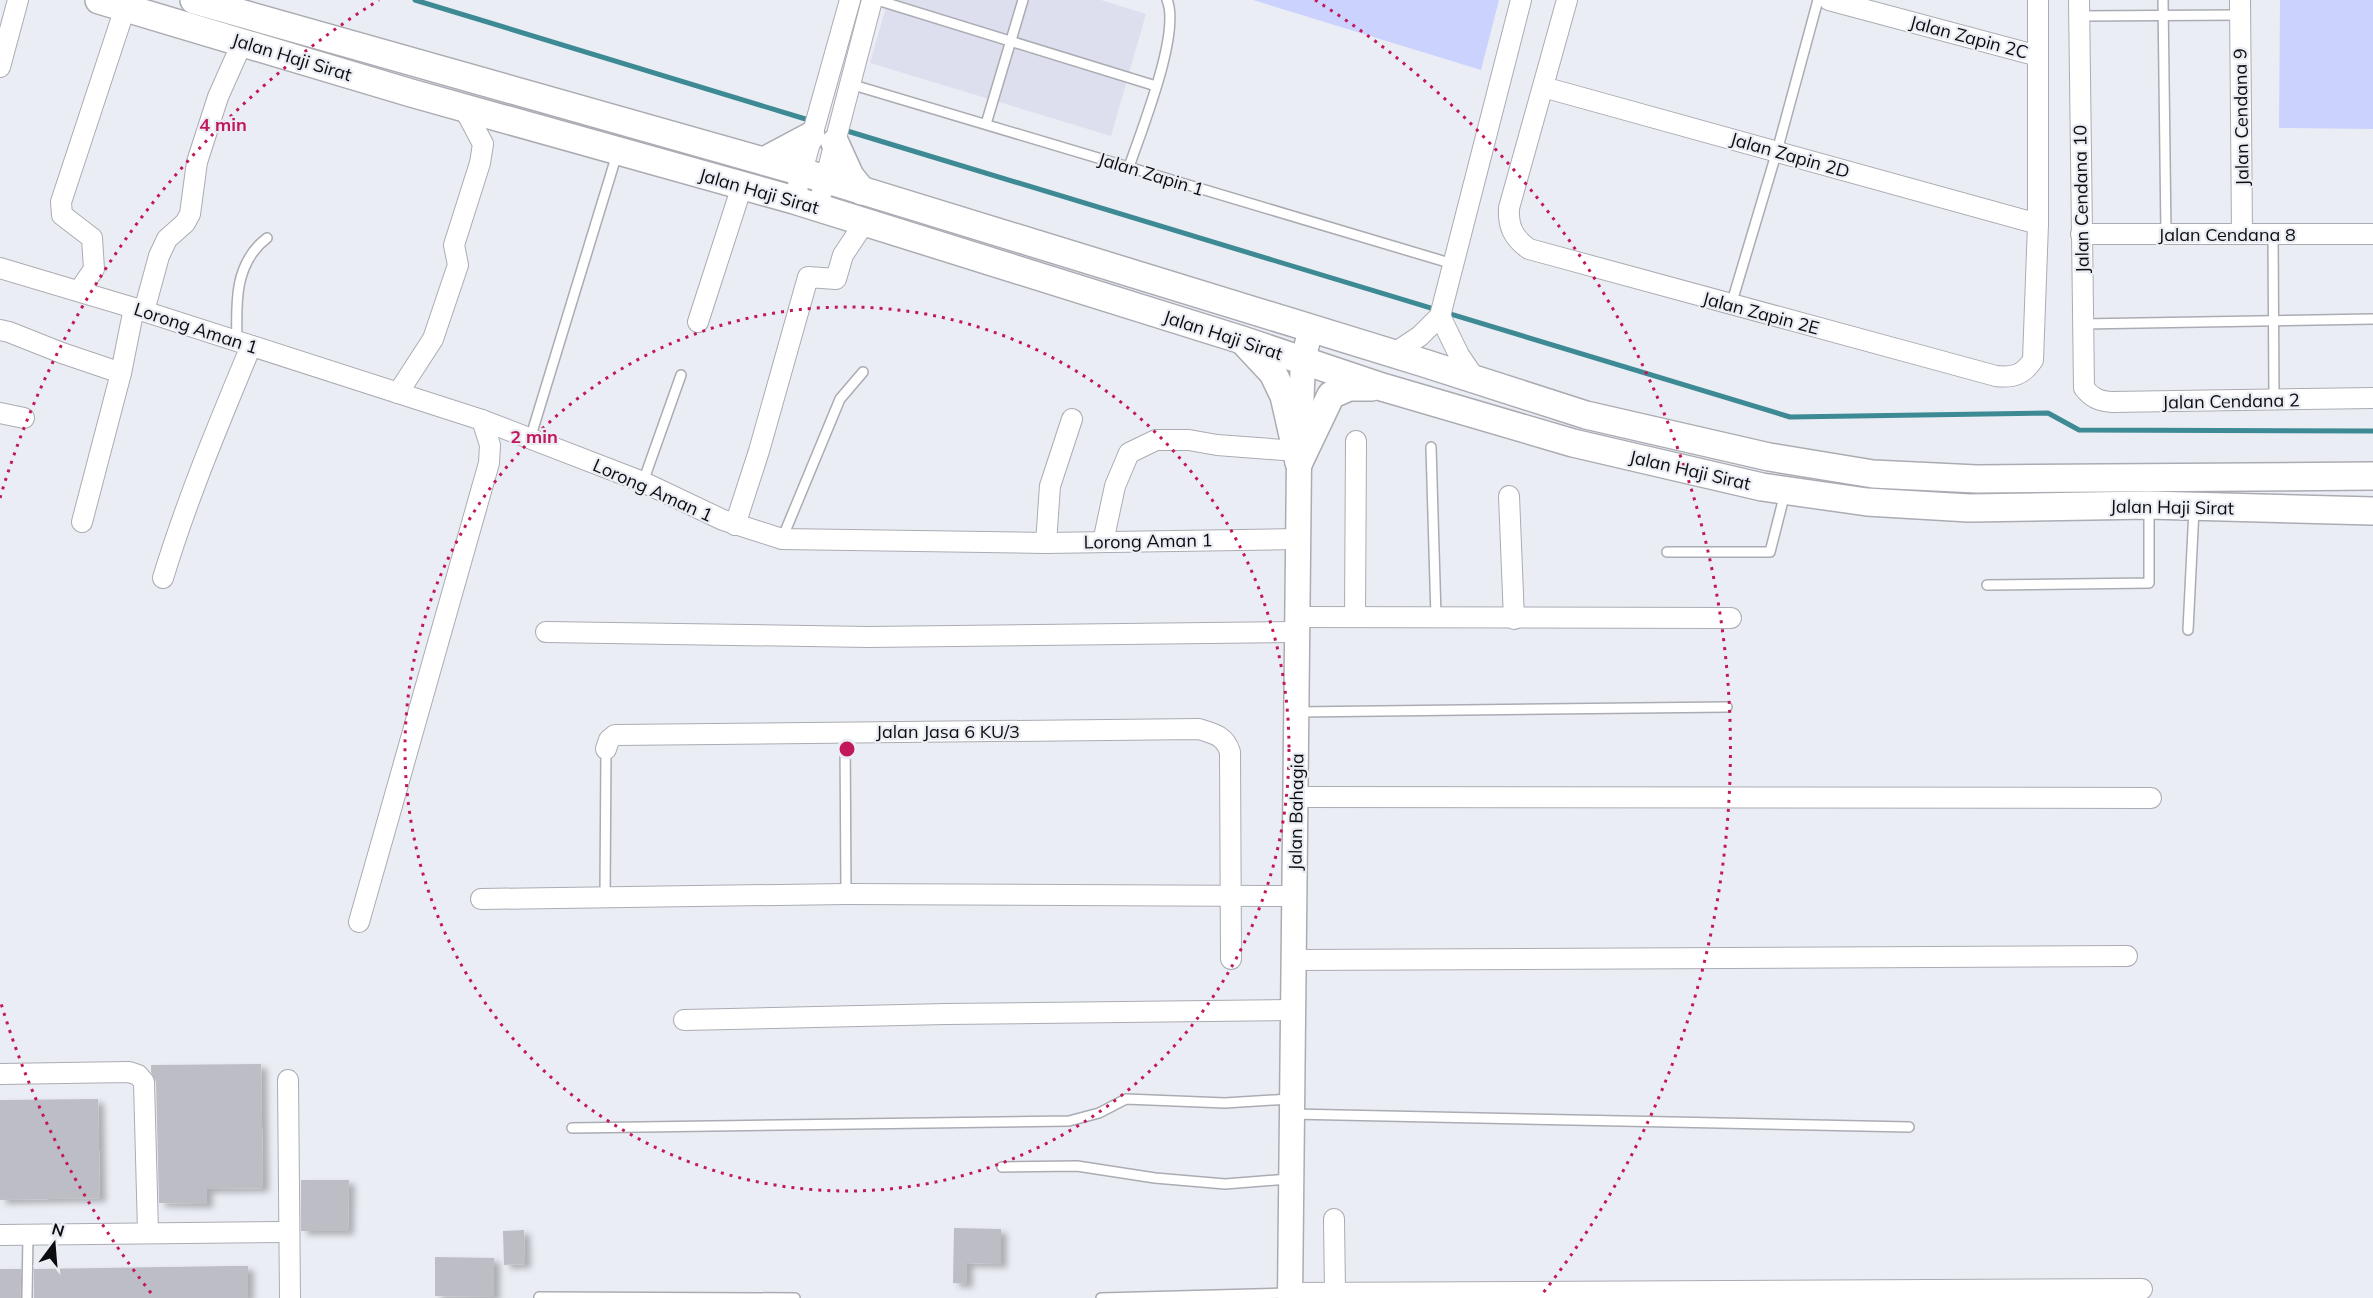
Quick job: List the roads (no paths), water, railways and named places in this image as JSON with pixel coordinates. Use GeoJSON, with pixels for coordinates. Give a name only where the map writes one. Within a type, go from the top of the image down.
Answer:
{"type":"FeatureCollection","features":[{"type":"Feature","properties":{"kind":"main road","name":"Jalan Haji Sirat"},"geometry":{"type":"LineString","coordinates":[[194,0],[814,176],[1586,415],[1769,457],[1873,474],[1977,479],[2373,476]]}},
{"type":"Feature","properties":{"kind":"main road","name":"Jalan Haji Sirat"},"geometry":{"type":"LineString","coordinates":[[112,4],[464,108],[806,204],[1242,340],[1382,387],[1573,443],[1762,487],[1867,502],[1969,508],[2149,505],[2373,512]]}},
{"type":"Feature","properties":{"kind":"main road"},"geometry":{"type":"LineString","coordinates":[[764,162],[824,137],[862,191]]}},
{"type":"Feature","properties":{"kind":"main road"},"geometry":{"type":"LineString","coordinates":[[1242,340],[1273,373],[1284,396],[1298,456]]}},
{"type":"Feature","properties":{"kind":"main road"},"geometry":{"type":"LineString","coordinates":[[1298,456],[1331,395],[1349,387],[1382,387]]}},
{"type":"Feature","properties":{"kind":"street"},"geometry":{"type":"LineString","coordinates":[[0,67],[4,34],[18,0]]}},
{"type":"Feature","properties":{"kind":"street"},"geometry":{"type":"LineString","coordinates":[[824,137],[822,95],[850,0]]}},
{"type":"Feature","properties":{"kind":"street"},"geometry":{"type":"LineString","coordinates":[[806,204],[824,137],[847,93],[872,0]]}},
{"type":"Feature","properties":{"kind":"street"},"geometry":{"type":"LineString","coordinates":[[1393,354],[1420,336],[1440,316],[1521,0]]}},
{"type":"Feature","properties":{"kind":"street"},"geometry":{"type":"LineString","coordinates":[[1543,87],[1567,0]]}},
{"type":"Feature","properties":{"kind":"street","name":"Jalan Zapin 2C"},"geometry":{"type":"LineString","coordinates":[[1829,0],[2038,56]]}},
{"type":"Feature","properties":{"kind":"street"},"geometry":{"type":"LineString","coordinates":[[2038,0],[2038,224]]}},
{"type":"Feature","properties":{"kind":"street"},"geometry":{"type":"LineString","coordinates":[[79,291],[94,269],[92,238],[62,215],[61,202],[112,4]]}},
{"type":"Feature","properties":{"kind":"street","name":"Jalan Cendana 10"},"geometry":{"type":"LineString","coordinates":[[2079,8],[2082,324],[2084,388],[2090,396]]}},
{"type":"Feature","properties":{"kind":"street","name":"Jalan Cendana 9"},"geometry":{"type":"LineString","coordinates":[[2240,8],[2242,234]]}},
{"type":"Feature","properties":{"kind":"street"},"geometry":{"type":"LineString","coordinates":[[82,522],[139,309],[167,238],[185,223],[190,214],[196,162],[218,97],[242,43]]}},
{"type":"Feature","properties":{"kind":"street","name":"Jalan Zapin 2D"},"geometry":{"type":"LineString","coordinates":[[1543,87],[2038,224]]}},
{"type":"Feature","properties":{"kind":"street","name":"Jalan Zapin 2E"},"geometry":{"type":"LineString","coordinates":[[1543,87],[1509,208],[1508,221],[1519,243],[1529,249],[1731,305],[1996,376],[2017,376],[2027,369],[2033,360],[2038,224]]}},
{"type":"Feature","properties":{"kind":"street"},"geometry":{"type":"LineString","coordinates":[[398,393],[433,339],[458,265],[454,245],[480,163],[483,144],[464,108]]}},
{"type":"Feature","properties":{"kind":"street"},"geometry":{"type":"LineString","coordinates":[[698,322],[742,186]]}},
{"type":"Feature","properties":{"kind":"street"},"geometry":{"type":"LineString","coordinates":[[735,525],[759,451],[808,277],[836,279],[843,255],[865,222]]}},
{"type":"Feature","properties":{"kind":"street","name":"Jalan Cendana 8"},"geometry":{"type":"LineString","coordinates":[[2081,234],[2373,234]]}},
{"type":"Feature","properties":{"kind":"street","name":"Lorong Aman 1"},"geometry":{"type":"LineString","coordinates":[[0,268],[139,309],[482,420],[643,482],[735,525],[782,539],[1046,543],[1298,539]]}},
{"type":"Feature","properties":{"kind":"street"},"geometry":{"type":"LineString","coordinates":[[1440,316],[1459,355],[1476,380]]}},
{"type":"Feature","properties":{"kind":"street","name":"Jalan Bahagia"},"geometry":{"type":"LineString","coordinates":[[1290,1295],[1298,456],[1303,360],[1311,328]]}},
{"type":"Feature","properties":{"kind":"street"},"geometry":{"type":"LineString","coordinates":[[0,330],[121,373]]}},
{"type":"Feature","properties":{"kind":"street"},"geometry":{"type":"LineString","coordinates":[[163,578],[244,344]]}},
{"type":"Feature","properties":{"kind":"street","name":"Jalan Cendana 2"},"geometry":{"type":"LineString","coordinates":[[2090,396],[2100,401],[2112,402],[2373,398]]}},
{"type":"Feature","properties":{"kind":"street"},"geometry":{"type":"LineString","coordinates":[[0,413],[24,418]]}},
{"type":"Feature","properties":{"kind":"street"},"geometry":{"type":"LineString","coordinates":[[1046,543],[1050,486],[1072,419]]}},
{"type":"Feature","properties":{"kind":"street"},"geometry":{"type":"LineString","coordinates":[[359,922],[489,463],[490,445],[482,420]]}},
{"type":"Feature","properties":{"kind":"street"},"geometry":{"type":"LineString","coordinates":[[1103,542],[1115,486],[1129,453],[1156,440],[1189,440],[1298,456]]}},
{"type":"Feature","properties":{"kind":"street"},"geometry":{"type":"LineString","coordinates":[[1355,617],[1356,441]]}},
{"type":"Feature","properties":{"kind":"street"},"geometry":{"type":"LineString","coordinates":[[1509,496],[1514,619]]}},
{"type":"Feature","properties":{"kind":"street"},"geometry":{"type":"LineString","coordinates":[[546,633],[880,637],[1298,624],[1355,617],[1731,618]]}},
{"type":"Feature","properties":{"kind":"street","name":"Jalan Jasa 6 KU/3"},"geometry":{"type":"LineString","coordinates":[[606,749],[609,740],[615,735],[1199,729],[1214,734],[1227,742],[1230,752],[1231,959]]}},
{"type":"Feature","properties":{"kind":"street"},"geometry":{"type":"LineString","coordinates":[[1296,797],[2151,798]]}},
{"type":"Feature","properties":{"kind":"street"},"geometry":{"type":"LineString","coordinates":[[481,899],[846,894],[1295,896]]}},
{"type":"Feature","properties":{"kind":"street"},"geometry":{"type":"LineString","coordinates":[[1294,960],[2127,956]]}},
{"type":"Feature","properties":{"kind":"street"},"geometry":{"type":"LineString","coordinates":[[684,1020],[1293,1010]]}},
{"type":"Feature","properties":{"kind":"street"},"geometry":{"type":"LineString","coordinates":[[0,1074],[129,1072],[138,1075],[144,1082],[148,1233]]}},
{"type":"Feature","properties":{"kind":"street"},"geometry":{"type":"LineString","coordinates":[[288,1080],[290,1298]]}},
{"type":"Feature","properties":{"kind":"street"},"geometry":{"type":"LineString","coordinates":[[1334,1219],[1335,1292]]}},
{"type":"Feature","properties":{"kind":"street"},"geometry":{"type":"LineString","coordinates":[[0,1235],[290,1232]]}},
{"type":"Feature","properties":{"kind":"street"},"geometry":{"type":"LineString","coordinates":[[1290,1295],[1335,1292],[2142,1289]]}},
{"type":"Feature","properties":{"kind":"lane"},"geometry":{"type":"LineString","coordinates":[[877,0],[1156,86]]}},
{"type":"Feature","properties":{"kind":"lane"},"geometry":{"type":"LineString","coordinates":[[986,124],[1023,0]]}},
{"type":"Feature","properties":{"kind":"lane"},"geometry":{"type":"LineString","coordinates":[[1129,167],[1156,86],[1170,29],[1170,8],[1167,0]]}},
{"type":"Feature","properties":{"kind":"lane"},"geometry":{"type":"LineString","coordinates":[[1731,305],[1777,151],[1818,0]]}},
{"type":"Feature","properties":{"kind":"lane"},"geometry":{"type":"LineString","coordinates":[[2163,0],[2166,234]]}},
{"type":"Feature","properties":{"kind":"lane"},"geometry":{"type":"LineString","coordinates":[[2079,8],[2163,16],[2240,8]]}},
{"type":"Feature","properties":{"kind":"lane","name":"Jalan Zapin 1"},"geometry":{"type":"LineString","coordinates":[[847,93],[986,124],[1453,264]]}},
{"type":"Feature","properties":{"kind":"lane"},"geometry":{"type":"LineString","coordinates":[[530,439],[618,151]]}},
{"type":"Feature","properties":{"kind":"lane"},"geometry":{"type":"LineString","coordinates":[[2273,234],[2274,400]]}},
{"type":"Feature","properties":{"kind":"lane"},"geometry":{"type":"LineString","coordinates":[[244,344],[236,309],[241,275],[255,246],[267,238]]}},
{"type":"Feature","properties":{"kind":"lane"},"geometry":{"type":"LineString","coordinates":[[2082,324],[2373,319]]}},
{"type":"Feature","properties":{"kind":"lane"},"geometry":{"type":"LineString","coordinates":[[782,539],[840,399],[863,372]]}},
{"type":"Feature","properties":{"kind":"lane"},"geometry":{"type":"LineString","coordinates":[[643,482],[681,375]]}},
{"type":"Feature","properties":{"kind":"lane"},"geometry":{"type":"LineString","coordinates":[[1431,447],[1436,617]]}},
{"type":"Feature","properties":{"kind":"lane"},"geometry":{"type":"LineString","coordinates":[[1667,552],[1770,552],[1786,491]]}},
{"type":"Feature","properties":{"kind":"lane"},"geometry":{"type":"LineString","coordinates":[[1987,585],[2149,583],[2149,505]]}},
{"type":"Feature","properties":{"kind":"lane"},"geometry":{"type":"LineString","coordinates":[[2188,630],[2194,507]]}},
{"type":"Feature","properties":{"kind":"lane"},"geometry":{"type":"LineString","coordinates":[[1297,712],[1727,707]]}},
{"type":"Feature","properties":{"kind":"lane"},"geometry":{"type":"LineString","coordinates":[[845,731],[846,894]]}},
{"type":"Feature","properties":{"kind":"lane","name":"Jalan Jasa 6 KU/3"},"geometry":{"type":"LineString","coordinates":[[604,898],[606,749]]}},
{"type":"Feature","properties":{"kind":"lane"},"geometry":{"type":"LineString","coordinates":[[572,1128],[1069,1121],[1099,1113],[1126,1099],[1909,1127]]}},
{"type":"Feature","properties":{"kind":"lane"},"geometry":{"type":"LineString","coordinates":[[1002,1167],[1077,1166],[1155,1178],[1225,1184],[1291,1179]]}},
{"type":"Feature","properties":{"kind":"lane"},"geometry":{"type":"LineString","coordinates":[[27,1298],[28,1235]]}},
{"type":"Feature","properties":{"kind":"lane"},"geometry":{"type":"LineString","coordinates":[[1101,1298],[1290,1295]]}},
{"type":"Feature","properties":{"kind":"lane"},"geometry":{"type":"LineString","coordinates":[[539,1297],[795,1298]]}},
{"type":"Feature","properties":{"kind":"waterway"},"geometry":{"type":"LineString","coordinates":[[415,0],[812,121]]}},
{"type":"Feature","properties":{"kind":"waterway"},"geometry":{"type":"LineString","coordinates":[[844,130],[1790,417],[2048,413],[2079,430],[2373,431]]}}]}
